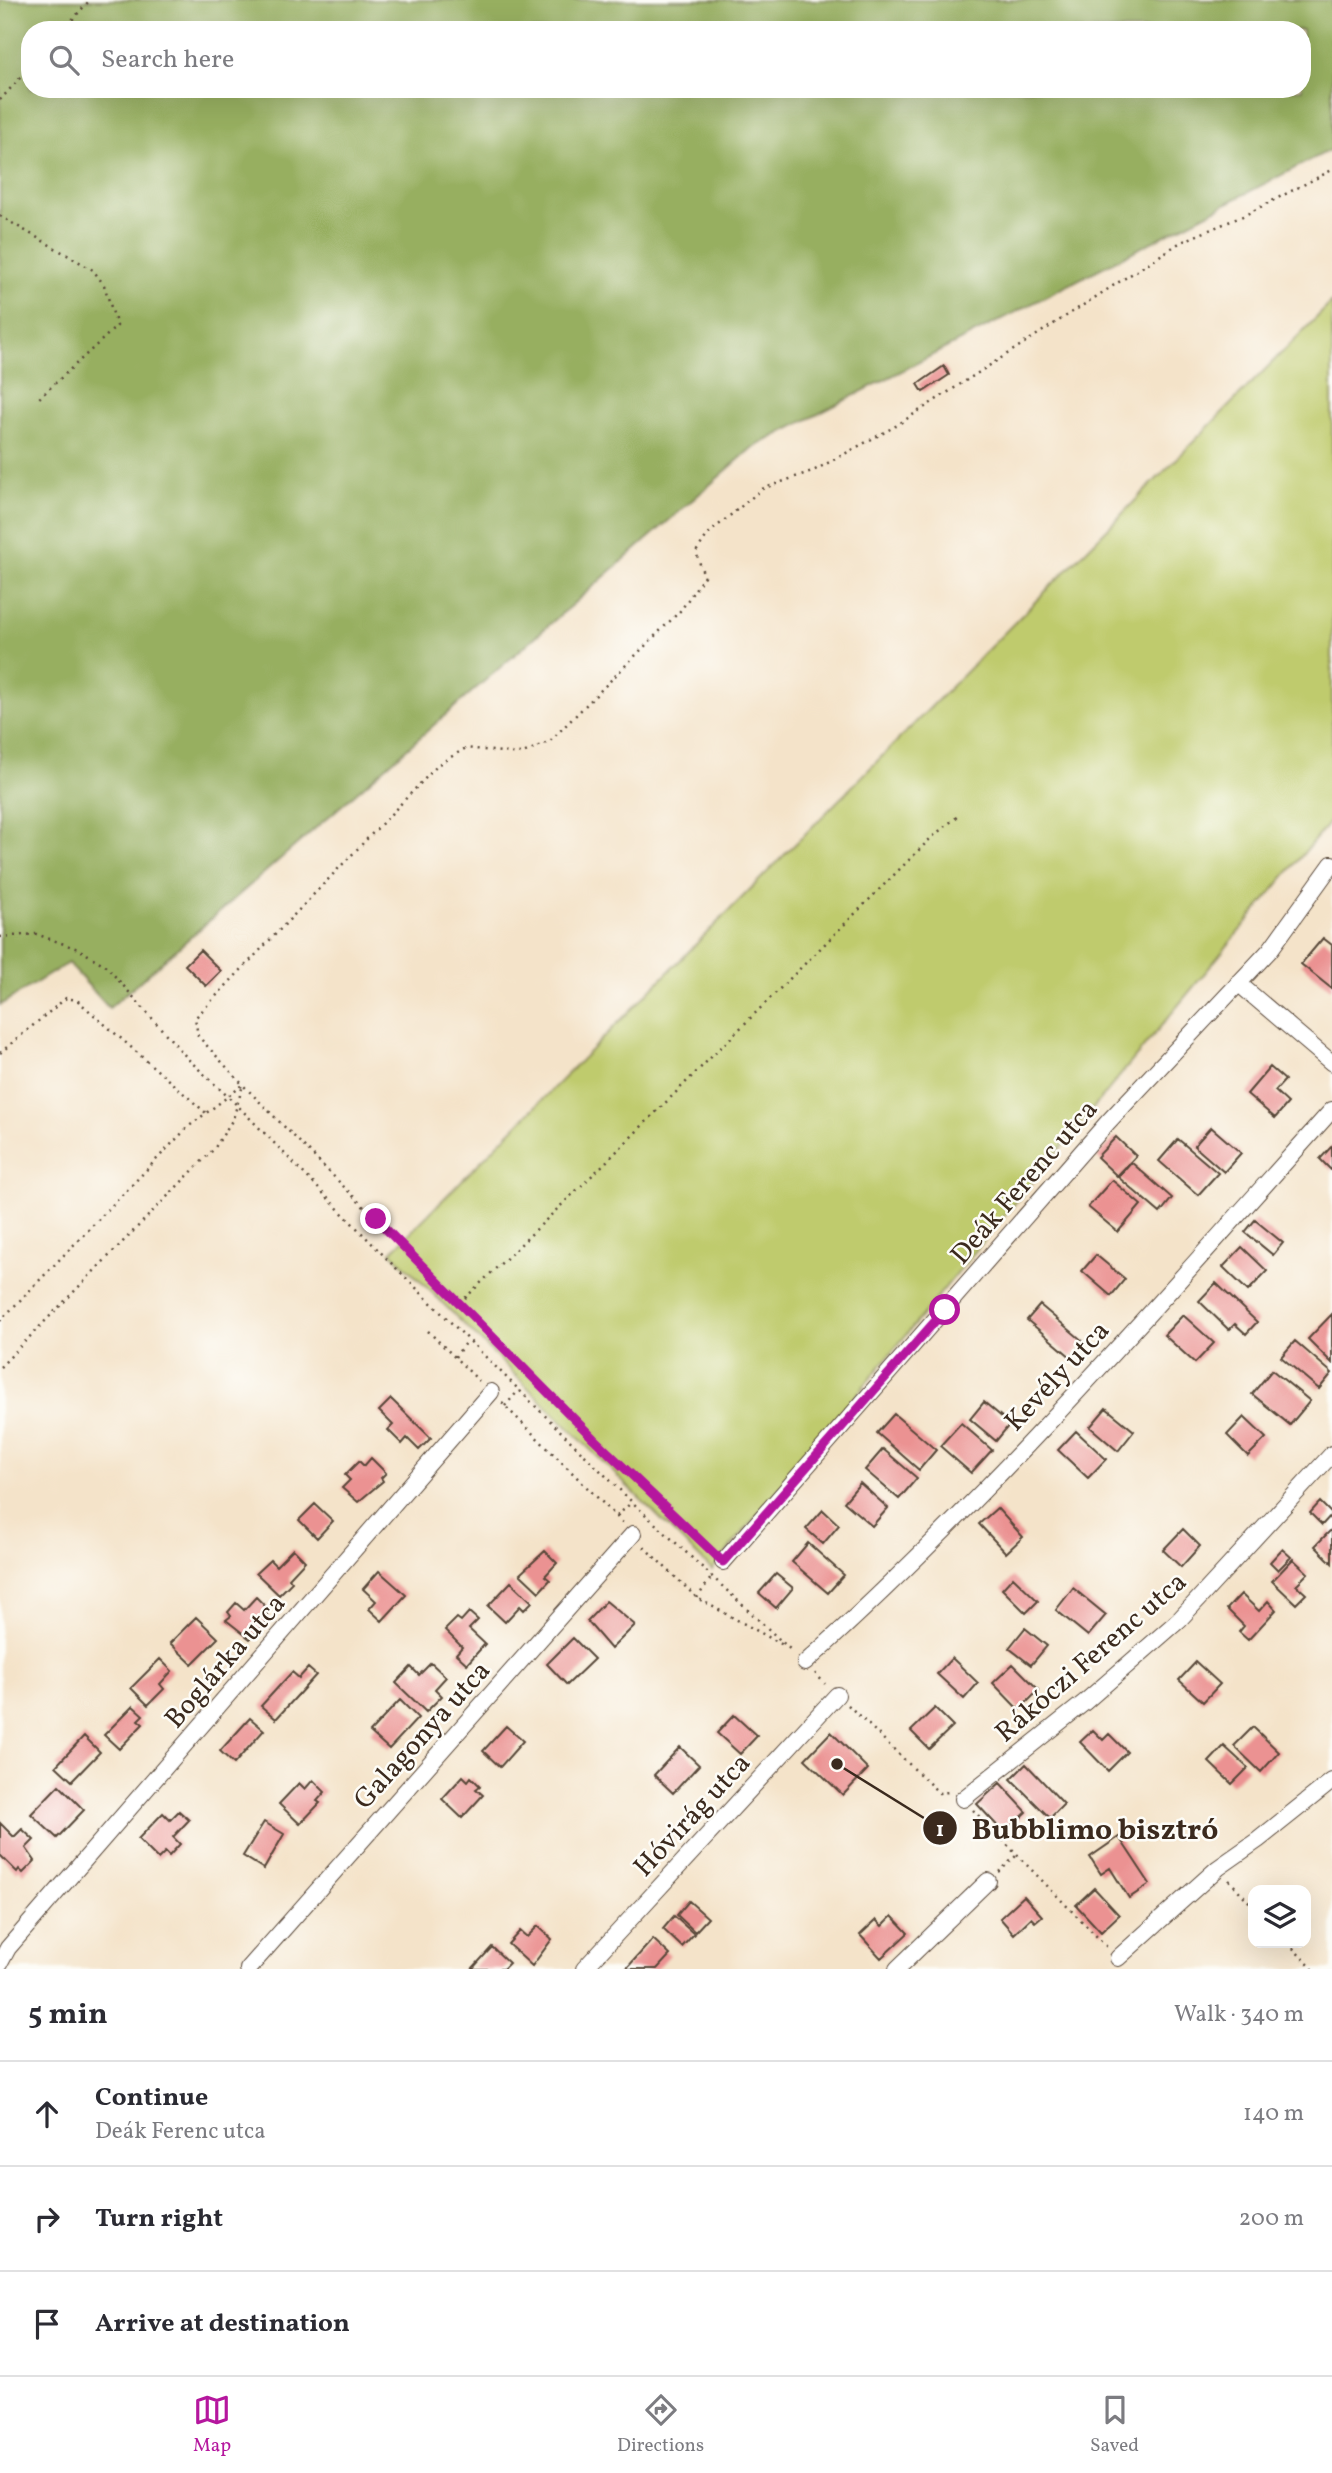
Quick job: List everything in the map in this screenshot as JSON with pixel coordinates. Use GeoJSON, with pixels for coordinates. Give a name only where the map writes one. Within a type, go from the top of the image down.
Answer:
{"type":"FeatureCollection","features":[{"type":"Feature","properties":{"kind":"street","name":"Deák Ferenc utca"},"geometry":{"type":"LineString","coordinates":[[723,1562],[1108,1122],[1270,950],[1332,864]]}},
{"type":"Feature","properties":{"kind":"street"},"geometry":{"type":"LineString","coordinates":[[1238,983],[1332,1063]]}},
{"type":"Feature","properties":{"kind":"street","name":"Kevély utca"},"geometry":{"type":"LineString","coordinates":[[805,1663],[891,1586],[1102,1366],[1332,1110]]}},
{"type":"Feature","properties":{"kind":"street","name":"Boglárka utca"},"geometry":{"type":"LineString","coordinates":[[0,1963],[8,1948],[491,1392]]}},
{"type":"Feature","properties":{"kind":"street","name":"Rákóczi Ferenc utca"},"geometry":{"type":"LineString","coordinates":[[963,1799],[1085,1702],[1179,1620],[1332,1454]]}},
{"type":"Feature","properties":{"kind":"street","name":"Galagonya utca"},"geometry":{"type":"LineString","coordinates":[[248,1969],[632,1534]]}},
{"type":"Feature","properties":{"kind":"street","name":"Hóvirág utca"},"geometry":{"type":"LineString","coordinates":[[584,1969],[837,1695]]}},
{"type":"Feature","properties":{"kind":"street"},"geometry":{"type":"LineString","coordinates":[[1118,1958],[1218,1868],[1332,1781]]}},
{"type":"Feature","properties":{"kind":"street"},"geometry":{"type":"LineString","coordinates":[[897,1969],[988,1881]]}},
{"type":"Feature","properties":{"kind":"path"},"geometry":{"type":"LineString","coordinates":[[71,21],[90,0]]}},
{"type":"Feature","properties":{"kind":"path"},"geometry":{"type":"LineString","coordinates":[[0,100],[21,77]]}},
{"type":"Feature","properties":{"kind":"path"},"geometry":{"type":"LineString","coordinates":[[723,1562],[594,1439],[243,1085],[198,1037],[195,1018],[439,764],[466,748],[521,754],[550,741],[681,610],[704,576],[696,552],[708,534],[762,489],[815,470],[894,427],[1181,242],[1256,210],[1332,170]]}},
{"type":"Feature","properties":{"kind":"path"},"geometry":{"type":"LineString","coordinates":[[0,216],[93,270],[104,285],[117,326],[36,401]]}},
{"type":"Feature","properties":{"kind":"path"},"geometry":{"type":"LineString","coordinates":[[460,1303],[607,1161],[932,836],[957,816]]}},
{"type":"Feature","properties":{"kind":"path"},"geometry":{"type":"LineString","coordinates":[[0,937],[36,934],[78,948],[105,965],[189,1060],[632,1502],[789,1649],[697,1598],[428,1331]]}},
{"type":"Feature","properties":{"kind":"path"},"geometry":{"type":"LineString","coordinates":[[0,1053],[66,998],[77,1000],[206,1113]]}},
{"type":"Feature","properties":{"kind":"path"},"geometry":{"type":"LineString","coordinates":[[0,1321],[188,1127],[243,1085]]}},
{"type":"Feature","properties":{"kind":"path"},"geometry":{"type":"LineString","coordinates":[[0,1367],[214,1150],[238,1106],[243,1085]]}},
{"type":"Feature","properties":{"kind":"path"},"geometry":{"type":"LineString","coordinates":[[455,1357],[468,1339]]}},
{"type":"Feature","properties":{"kind":"path"},"geometry":{"type":"LineString","coordinates":[[505,1406],[519,1390]]}},
{"type":"Feature","properties":{"kind":"path"},"geometry":{"type":"LineString","coordinates":[[617,1516],[632,1502]]}},
{"type":"Feature","properties":{"kind":"path"},"geometry":{"type":"LineString","coordinates":[[697,1598],[710,1577]]}},
{"type":"Feature","properties":{"kind":"path"},"geometry":{"type":"LineString","coordinates":[[837,1695],[939,1793],[954,1792],[963,1799],[1118,1958]]}},
{"type":"Feature","properties":{"kind":"path"},"geometry":{"type":"LineString","coordinates":[[988,1881],[1017,1855]]}},
{"type":"Feature","properties":{"kind":"path"},"geometry":{"type":"LineString","coordinates":[[1218,1868],[1248,1901]]}},
{"type":"Feature","properties":{"kind":"path"},"geometry":{"type":"LineString","coordinates":[[1293,1948],[1313,1969]]}},
{"type":"Feature","properties":{"kind":"green space"},"geometry":{"type":"Polygon","coordinates":[[[0,0],[1332,0],[1332,149],[752,448],[109,1008],[68,963],[0,1005],[0,0]]]}},
{"type":"Feature","properties":{"kind":"green space"},"geometry":{"type":"Polygon","coordinates":[[[1332,302],[1332,819],[712,1570],[391,1252],[1332,302]]]}},
{"type":"Feature","properties":{"kind":"building"},"geometry":{"type":"Polygon","coordinates":[[[944,366],[949,375],[923,392],[918,384],[944,366]]]}},
{"type":"Feature","properties":{"kind":"building"},"geometry":{"type":"Polygon","coordinates":[[[1323,938],[1332,945],[1332,989],[1301,964],[1323,938]]]}},
{"type":"Feature","properties":{"kind":"building"},"geometry":{"type":"Polygon","coordinates":[[[200,950],[221,971],[206,986],[185,965],[200,950]]]}},
{"type":"Feature","properties":{"kind":"building"},"geometry":{"type":"Polygon","coordinates":[[[1270,1067],[1285,1080],[1275,1091],[1288,1103],[1275,1118],[1247,1094],[1270,1067]]]}},
{"type":"Feature","properties":{"kind":"building"},"geometry":{"type":"Polygon","coordinates":[[[1211,1127],[1241,1153],[1224,1172],[1194,1146],[1211,1127]]]}},
{"type":"Feature","properties":{"kind":"building"},"geometry":{"type":"Polygon","coordinates":[[[1116,1137],[1136,1156],[1117,1176],[1097,1157],[1116,1137]]]}},
{"type":"Feature","properties":{"kind":"building"},"geometry":{"type":"Polygon","coordinates":[[[1178,1139],[1218,1173],[1198,1195],[1159,1161],[1178,1139]]]}},
{"type":"Feature","properties":{"kind":"building"},"geometry":{"type":"Polygon","coordinates":[[[1332,1146],[1332,1171],[1320,1159],[1332,1146]]]}},
{"type":"Feature","properties":{"kind":"building"},"geometry":{"type":"Polygon","coordinates":[[[1131,1162],[1172,1198],[1160,1213],[1118,1177],[1131,1162]]]}},
{"type":"Feature","properties":{"kind":"building"},"geometry":{"type":"Polygon","coordinates":[[[1112,1180],[1141,1205],[1118,1232],[1088,1207],[1112,1180]]]}},
{"type":"Feature","properties":{"kind":"building"},"geometry":{"type":"Polygon","coordinates":[[[1255,1220],[1283,1243],[1273,1255],[1245,1232],[1255,1220]]]}},
{"type":"Feature","properties":{"kind":"building"},"geometry":{"type":"Polygon","coordinates":[[[1242,1247],[1267,1271],[1248,1291],[1223,1267],[1242,1247]]]}},
{"type":"Feature","properties":{"kind":"building"},"geometry":{"type":"Polygon","coordinates":[[[1096,1255],[1125,1279],[1111,1296],[1082,1271],[1096,1255]]]}},
{"type":"Feature","properties":{"kind":"building"},"geometry":{"type":"Polygon","coordinates":[[[1216,1283],[1257,1322],[1246,1334],[1235,1324],[1229,1330],[1199,1301],[1216,1283]]]}},
{"type":"Feature","properties":{"kind":"building"},"geometry":{"type":"Polygon","coordinates":[[[1040,1305],[1084,1342],[1071,1357],[1027,1320],[1040,1305]]]}},
{"type":"Feature","properties":{"kind":"building"},"geometry":{"type":"Polygon","coordinates":[[[1332,1314],[1332,1363],[1308,1339],[1332,1314]]]}},
{"type":"Feature","properties":{"kind":"building"},"geometry":{"type":"Polygon","coordinates":[[[1183,1315],[1214,1343],[1195,1363],[1164,1335],[1183,1315]]]}},
{"type":"Feature","properties":{"kind":"building"},"geometry":{"type":"Polygon","coordinates":[[[1295,1341],[1332,1373],[1319,1389],[1281,1357],[1295,1341]]]}},
{"type":"Feature","properties":{"kind":"building"},"geometry":{"type":"Polygon","coordinates":[[[1272,1370],[1310,1401],[1290,1425],[1252,1394],[1272,1370]]]}},
{"type":"Feature","properties":{"kind":"building"},"geometry":{"type":"Polygon","coordinates":[[[391,1399],[431,1438],[419,1450],[407,1438],[402,1444],[388,1430],[393,1425],[379,1411],[391,1399]]]}},
{"type":"Feature","properties":{"kind":"building"},"geometry":{"type":"Polygon","coordinates":[[[984,1402],[1010,1424],[996,1441],[970,1419],[984,1402]]]}},
{"type":"Feature","properties":{"kind":"building"},"geometry":{"type":"Polygon","coordinates":[[[1106,1408],[1134,1431],[1118,1451],[1090,1427],[1106,1408]]]}},
{"type":"Feature","properties":{"kind":"building"},"geometry":{"type":"Polygon","coordinates":[[[894,1414],[936,1450],[919,1470],[877,1433],[894,1414]]]}},
{"type":"Feature","properties":{"kind":"building"},"geometry":{"type":"Polygon","coordinates":[[[1244,1417],[1266,1438],[1248,1456],[1227,1435],[1244,1417]]]}},
{"type":"Feature","properties":{"kind":"building"},"geometry":{"type":"Polygon","coordinates":[[[961,1423],[992,1450],[971,1473],[940,1446],[961,1423]]]}},
{"type":"Feature","properties":{"kind":"building"},"geometry":{"type":"Polygon","coordinates":[[[1076,1431],[1106,1459],[1088,1478],[1058,1450],[1076,1431]]]}},
{"type":"Feature","properties":{"kind":"building"},"geometry":{"type":"Polygon","coordinates":[[[883,1449],[917,1478],[899,1499],[865,1470],[883,1449]]]}},
{"type":"Feature","properties":{"kind":"building"},"geometry":{"type":"Polygon","coordinates":[[[371,1458],[386,1473],[381,1478],[383,1481],[358,1502],[342,1488],[350,1480],[345,1475],[359,1461],[364,1466],[371,1458]]]}},
{"type":"Feature","properties":{"kind":"building"},"geometry":{"type":"Polygon","coordinates":[[[860,1483],[888,1508],[872,1526],[844,1502],[860,1483]]]}},
{"type":"Feature","properties":{"kind":"building"},"geometry":{"type":"Polygon","coordinates":[[[1320,1502],[1332,1514],[1322,1525],[1310,1513],[1320,1502]]]}},
{"type":"Feature","properties":{"kind":"building"},"geometry":{"type":"Polygon","coordinates":[[[315,1504],[333,1521],[317,1538],[299,1520],[315,1504]]]}},
{"type":"Feature","properties":{"kind":"building"},"geometry":{"type":"Polygon","coordinates":[[[997,1508],[1023,1537],[1006,1553],[979,1524],[997,1508]]]}},
{"type":"Feature","properties":{"kind":"building"},"geometry":{"type":"Polygon","coordinates":[[[823,1510],[839,1525],[823,1544],[806,1529],[823,1510]]]}},
{"type":"Feature","properties":{"kind":"building"},"geometry":{"type":"Polygon","coordinates":[[[1183,1529],[1200,1546],[1181,1567],[1163,1550],[1183,1529]]]}},
{"type":"Feature","properties":{"kind":"building"},"geometry":{"type":"Polygon","coordinates":[[[1332,1529],[1332,1563],[1315,1546],[1332,1529]]]}},
{"type":"Feature","properties":{"kind":"building"},"geometry":{"type":"Polygon","coordinates":[[[808,1543],[844,1575],[828,1593],[792,1562],[808,1543]]]}},
{"type":"Feature","properties":{"kind":"building"},"geometry":{"type":"Polygon","coordinates":[[[293,1549],[305,1561],[289,1578],[292,1582],[279,1595],[256,1573],[270,1560],[276,1566],[293,1549]]]}},
{"type":"Feature","properties":{"kind":"building"},"geometry":{"type":"Polygon","coordinates":[[[1282,1549],[1291,1557],[1278,1570],[1270,1562],[1282,1549]]]}},
{"type":"Feature","properties":{"kind":"building"},"geometry":{"type":"Polygon","coordinates":[[[545,1551],[557,1563],[545,1576],[550,1580],[539,1592],[520,1574],[545,1551]]]}},
{"type":"Feature","properties":{"kind":"building"},"geometry":{"type":"Polygon","coordinates":[[[1293,1559],[1308,1573],[1296,1585],[1306,1594],[1296,1604],[1272,1581],[1293,1559]]]}},
{"type":"Feature","properties":{"kind":"building"},"geometry":{"type":"Polygon","coordinates":[[[379,1571],[406,1595],[382,1621],[369,1609],[376,1601],[363,1589],[379,1571]]]}},
{"type":"Feature","properties":{"kind":"building"},"geometry":{"type":"Polygon","coordinates":[[[776,1574],[793,1588],[776,1608],[759,1593],[776,1574]]]}},
{"type":"Feature","properties":{"kind":"building"},"geometry":{"type":"Polygon","coordinates":[[[1013,1577],[1038,1601],[1026,1613],[1002,1589],[1013,1577]]]}},
{"type":"Feature","properties":{"kind":"building"},"geometry":{"type":"Polygon","coordinates":[[[511,1582],[532,1602],[524,1610],[520,1606],[505,1622],[488,1606],[511,1582]]]}},
{"type":"Feature","properties":{"kind":"building"},"geometry":{"type":"Polygon","coordinates":[[[1073,1588],[1106,1615],[1088,1636],[1056,1610],[1073,1588]]]}},
{"type":"Feature","properties":{"kind":"building"},"geometry":{"type":"Polygon","coordinates":[[[1241,1594],[1259,1611],[1268,1601],[1276,1610],[1248,1640],[1239,1632],[1244,1626],[1227,1609],[1241,1594]]]}},
{"type":"Feature","properties":{"kind":"building"},"geometry":{"type":"Polygon","coordinates":[[[256,1597],[268,1609],[265,1624],[250,1639],[226,1620],[231,1616],[228,1612],[236,1603],[244,1610],[256,1597]]]}},
{"type":"Feature","properties":{"kind":"building"},"geometry":{"type":"Polygon","coordinates":[[[606,1601],[635,1625],[611,1649],[587,1621],[606,1601]]]}},
{"type":"Feature","properties":{"kind":"building"},"geometry":{"type":"Polygon","coordinates":[[[469,1612],[478,1620],[469,1629],[485,1644],[467,1664],[456,1654],[462,1647],[445,1630],[457,1618],[461,1621],[469,1612]]]}},
{"type":"Feature","properties":{"kind":"building"},"geometry":{"type":"Polygon","coordinates":[[[196,1617],[218,1638],[192,1664],[170,1643],[196,1617]]]}},
{"type":"Feature","properties":{"kind":"building"},"geometry":{"type":"Polygon","coordinates":[[[1025,1628],[1047,1646],[1031,1665],[1009,1648],[1025,1628]]]}},
{"type":"Feature","properties":{"kind":"building"},"geometry":{"type":"Polygon","coordinates":[[[573,1638],[594,1659],[567,1685],[547,1664],[573,1638]]]}},
{"type":"Feature","properties":{"kind":"building"},"geometry":{"type":"Polygon","coordinates":[[[952,1658],[978,1683],[964,1699],[937,1674],[952,1658]]]}},
{"type":"Feature","properties":{"kind":"building"},"geometry":{"type":"Polygon","coordinates":[[[160,1659],[172,1671],[160,1684],[164,1689],[148,1705],[131,1688],[160,1659]]]}},
{"type":"Feature","properties":{"kind":"building"},"geometry":{"type":"Polygon","coordinates":[[[1196,1662],[1220,1684],[1203,1702],[1179,1680],[1196,1662]]]}},
{"type":"Feature","properties":{"kind":"building"},"geometry":{"type":"Polygon","coordinates":[[[431,1663],[446,1677],[435,1689],[442,1696],[426,1712],[396,1683],[411,1667],[419,1675],[431,1663]]]}},
{"type":"Feature","properties":{"kind":"building"},"geometry":{"type":"Polygon","coordinates":[[[1013,1664],[1039,1690],[1019,1710],[993,1683],[1013,1664]]]}},
{"type":"Feature","properties":{"kind":"building"},"geometry":{"type":"Polygon","coordinates":[[[308,1668],[316,1675],[276,1719],[261,1706],[292,1672],[299,1678],[308,1668]]]}},
{"type":"Feature","properties":{"kind":"building"},"geometry":{"type":"Polygon","coordinates":[[[400,1700],[418,1718],[389,1749],[370,1732],[400,1700]]]}},
{"type":"Feature","properties":{"kind":"building"},"geometry":{"type":"Polygon","coordinates":[[[133,1706],[143,1715],[138,1720],[143,1724],[119,1749],[104,1735],[133,1706]]]}},
{"type":"Feature","properties":{"kind":"building"},"geometry":{"type":"Polygon","coordinates":[[[935,1708],[953,1726],[929,1749],[911,1731],[935,1708]]]}},
{"type":"Feature","properties":{"kind":"building"},"geometry":{"type":"Polygon","coordinates":[[[734,1715],[757,1736],[740,1754],[717,1733],[734,1715]]]}},
{"type":"Feature","properties":{"kind":"building"},"geometry":{"type":"Polygon","coordinates":[[[250,1718],[264,1730],[234,1764],[220,1751],[250,1718]]]}},
{"type":"Feature","properties":{"kind":"building"},"geometry":{"type":"Polygon","coordinates":[[[506,1726],[523,1741],[500,1767],[483,1751],[506,1726]]]}},
{"type":"Feature","properties":{"kind":"building"},"geometry":{"type":"Polygon","coordinates":[[[1253,1727],[1279,1752],[1261,1772],[1234,1746],[1253,1727]]]}},
{"type":"Feature","properties":{"kind":"building"},"geometry":{"type":"Polygon","coordinates":[[[1093,1730],[1103,1740],[1109,1734],[1127,1752],[1108,1771],[1080,1742],[1093,1730]]]}},
{"type":"Feature","properties":{"kind":"building"},"geometry":{"type":"Polygon","coordinates":[[[831,1732],[868,1769],[843,1795],[805,1759],[831,1732]]]}},
{"type":"Feature","properties":{"kind":"building"},"geometry":{"type":"Polygon","coordinates":[[[84,1736],[100,1752],[72,1781],[56,1766],[84,1736]]]}},
{"type":"Feature","properties":{"kind":"building"},"geometry":{"type":"Polygon","coordinates":[[[1224,1746],[1248,1768],[1232,1784],[1209,1762],[1224,1746]]]}},
{"type":"Feature","properties":{"kind":"building"},"geometry":{"type":"Polygon","coordinates":[[[680,1747],[699,1765],[673,1793],[654,1775],[680,1747]]]}},
{"type":"Feature","properties":{"kind":"building"},"geometry":{"type":"Polygon","coordinates":[[[1026,1764],[1064,1804],[1050,1818],[1011,1779],[1026,1764]]]}},
{"type":"Feature","properties":{"kind":"building"},"geometry":{"type":"Polygon","coordinates":[[[463,1776],[468,1781],[471,1777],[480,1786],[476,1789],[483,1795],[462,1818],[442,1799],[463,1776]]]}},
{"type":"Feature","properties":{"kind":"building"},"geometry":{"type":"Polygon","coordinates":[[[313,1780],[325,1792],[317,1801],[320,1803],[300,1824],[279,1804],[299,1783],[305,1789],[313,1780]]]}},
{"type":"Feature","properties":{"kind":"building"},"geometry":{"type":"Polygon","coordinates":[[[1000,1783],[1027,1812],[1004,1833],[977,1804],[1000,1783]]]}},
{"type":"Feature","properties":{"kind":"building"},"geometry":{"type":"Polygon","coordinates":[[[59,1785],[84,1810],[57,1838],[31,1814],[59,1785]]]}},
{"type":"Feature","properties":{"kind":"building"},"geometry":{"type":"Polygon","coordinates":[[[179,1811],[189,1820],[173,1837],[180,1844],[169,1856],[165,1852],[158,1859],[138,1839],[163,1813],[170,1820],[179,1811]]]}},
{"type":"Feature","properties":{"kind":"building"},"geometry":{"type":"Polygon","coordinates":[[[264,1822],[284,1834],[264,1869],[243,1856],[264,1822]]]}},
{"type":"Feature","properties":{"kind":"building"},"geometry":{"type":"Polygon","coordinates":[[[0,1823],[14,1837],[22,1829],[34,1840],[26,1848],[35,1861],[23,1873],[19,1869],[17,1872],[0,1855],[0,1823]]]}},
{"type":"Feature","properties":{"kind":"building"},"geometry":{"type":"Polygon","coordinates":[[[1119,1837],[1150,1884],[1129,1898],[1110,1868],[1101,1874],[1090,1857],[1119,1837]]]}},
{"type":"Feature","properties":{"kind":"building"},"geometry":{"type":"Polygon","coordinates":[[[1094,1888],[1119,1915],[1101,1932],[1076,1905],[1094,1888]]]}},
{"type":"Feature","properties":{"kind":"building"},"geometry":{"type":"Polygon","coordinates":[[[1024,1896],[1042,1916],[1035,1922],[1031,1918],[1014,1934],[1000,1918],[1024,1896]]]}},
{"type":"Feature","properties":{"kind":"building"},"geometry":{"type":"Polygon","coordinates":[[[689,1901],[708,1918],[695,1932],[677,1915],[689,1901]]]}},
{"type":"Feature","properties":{"kind":"building"},"geometry":{"type":"Polygon","coordinates":[[[674,1916],[694,1934],[682,1947],[663,1929],[674,1916]]]}},
{"type":"Feature","properties":{"kind":"building"},"geometry":{"type":"Polygon","coordinates":[[[892,1916],[908,1933],[881,1958],[860,1935],[876,1920],[882,1926],[892,1916]]]}},
{"type":"Feature","properties":{"kind":"building"},"geometry":{"type":"Polygon","coordinates":[[[538,1926],[552,1939],[532,1966],[508,1944],[520,1931],[527,1937],[538,1926]]]}},
{"type":"Feature","properties":{"kind":"building"},"geometry":{"type":"Polygon","coordinates":[[[653,1939],[670,1955],[657,1969],[626,1969],[653,1939]]]}},
{"type":"Feature","properties":{"kind":"building"},"geometry":{"type":"Polygon","coordinates":[[[492,1947],[509,1963],[503,1969],[472,1969],[492,1947]]]}},
{"type":"Feature","properties":{"kind":"place","name":"Bubblimo bisztró"},"geometry":{"type":"Point","coordinates":[837,1764]}},
{"type":"Feature","properties":{"kind":"route"},"geometry":{"type":"LineString","coordinates":[[376,1219],[594,1439],[723,1562],[815,1454],[945,1310]]}}]}
